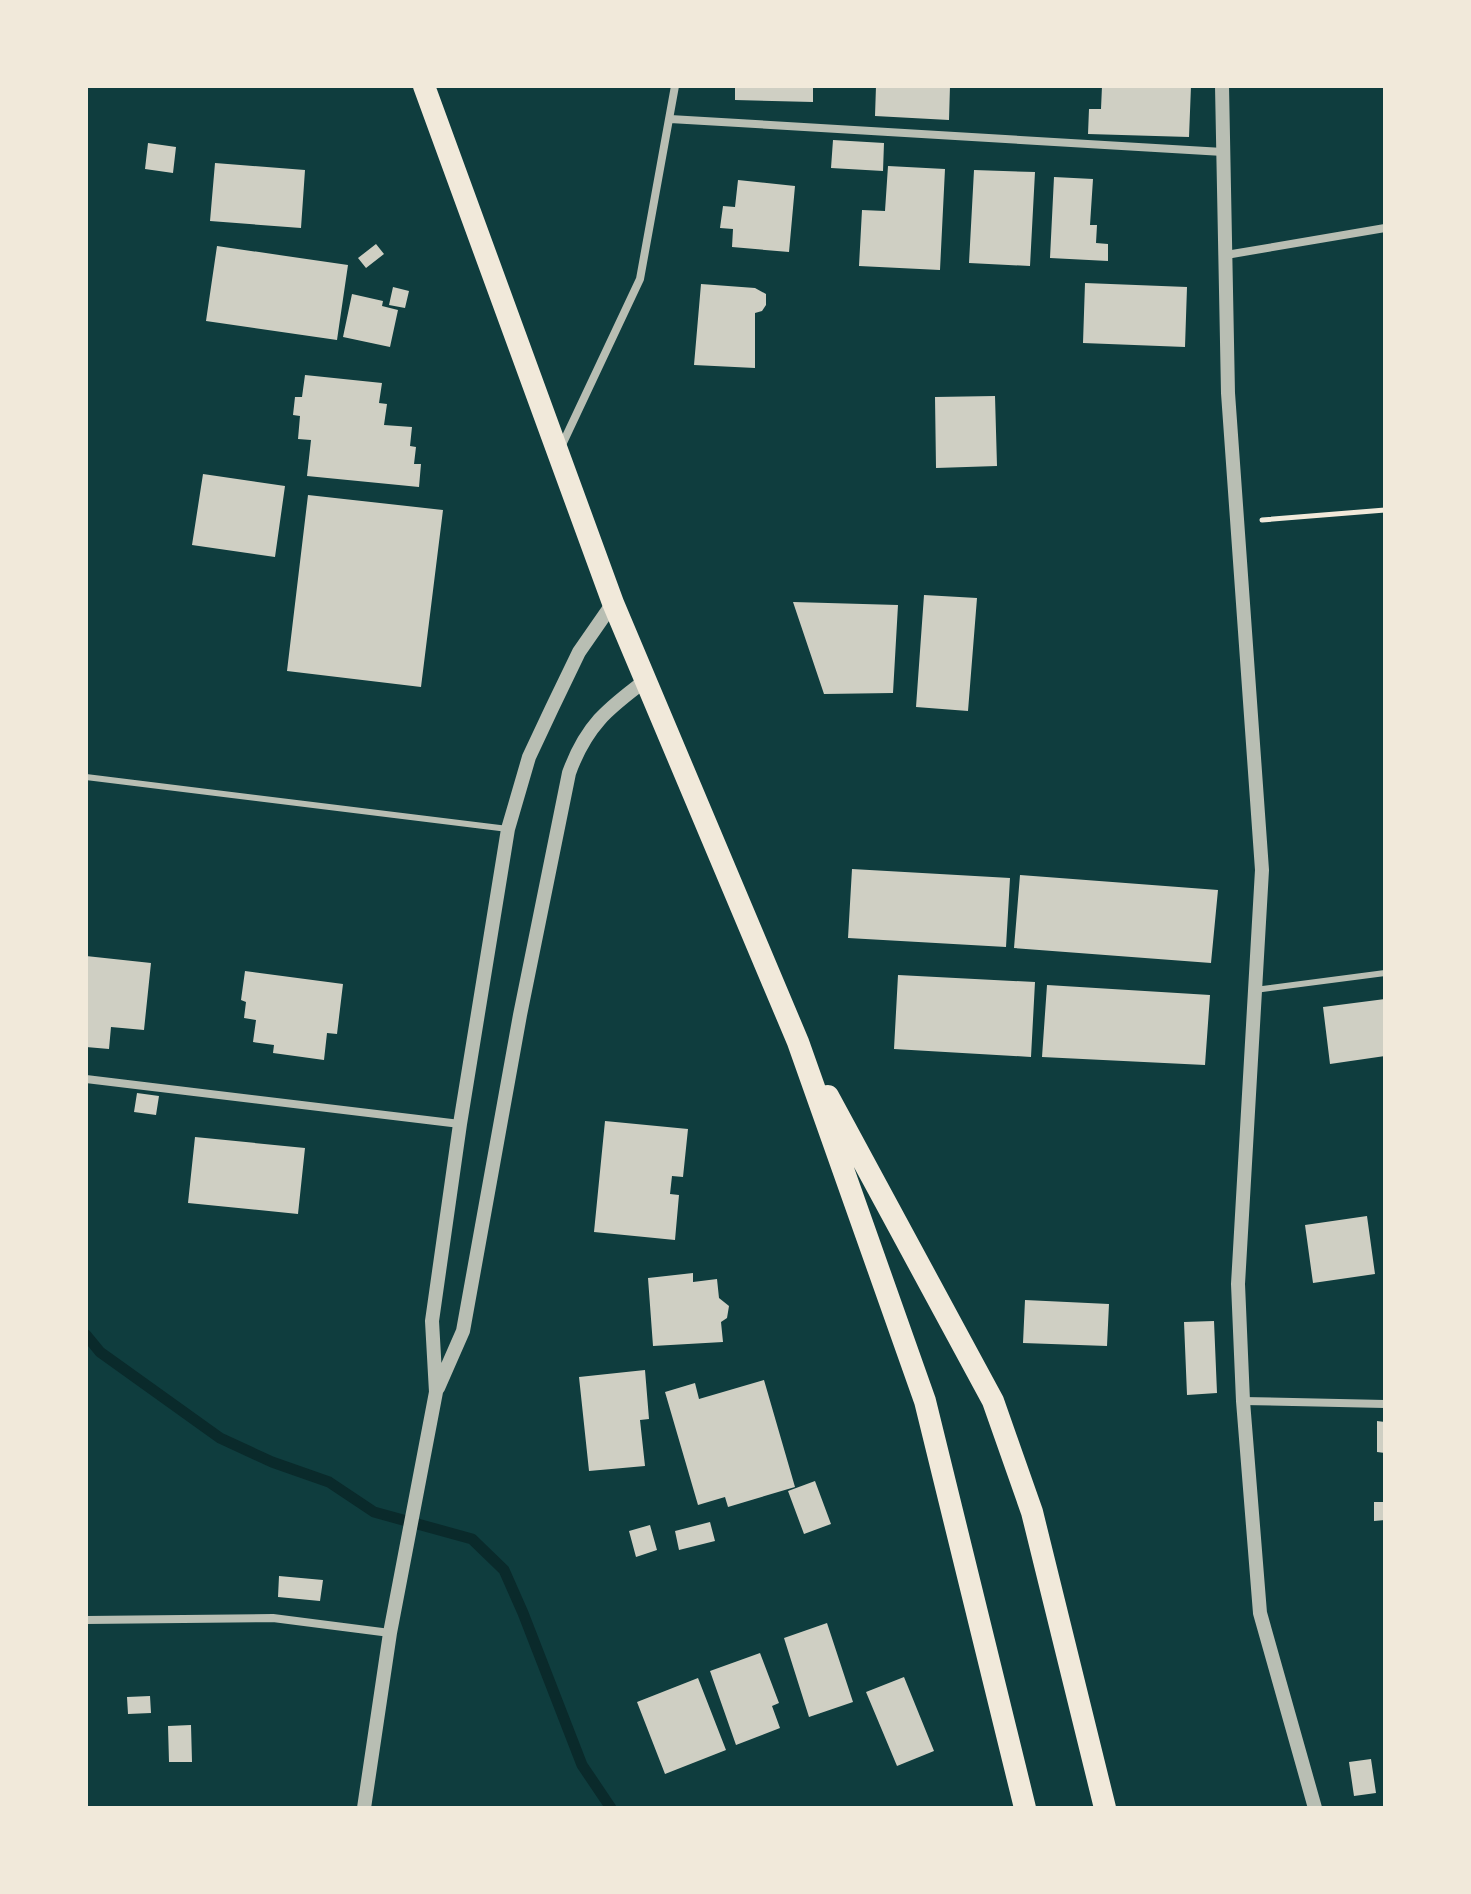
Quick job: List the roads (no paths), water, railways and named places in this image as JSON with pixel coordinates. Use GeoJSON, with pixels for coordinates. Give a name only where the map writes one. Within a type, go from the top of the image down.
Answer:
{"type":"FeatureCollection","features":[{"type":"Feature","properties":{"kind":"highway"},"geometry":{"type":"LineString","coordinates":[[424,86],[560,451],[613,603],[798,1042],[925,1401],[1025,1808]]}},
{"type":"Feature","properties":{"kind":"highway"},"geometry":{"type":"LineString","coordinates":[[798,1042],[993,1401],[1032,1512],[1105,1808]]}},
{"type":"Feature","properties":{"kind":"street"},"geometry":{"type":"LineString","coordinates":[[560,451],[640,279],[675,86]]}},
{"type":"Feature","properties":{"kind":"street"},"geometry":{"type":"LineString","coordinates":[[1222,86],[1228,393],[1262,870],[1238,1284],[1243,1401],[1260,1613],[1315,1808]]}},
{"type":"Feature","properties":{"kind":"street"},"geometry":{"type":"LineString","coordinates":[[670,119],[1223,152]]}},
{"type":"Feature","properties":{"kind":"street"},"geometry":{"type":"LineString","coordinates":[[1226,255],[1385,228]]}},
{"type":"Feature","properties":{"kind":"street"},"geometry":{"type":"LineString","coordinates":[[436,1392],[432,1321],[460,1124],[508,829],[529,757],[579,652],[613,603]]}},
{"type":"Feature","properties":{"kind":"street"},"geometry":{"type":"LineString","coordinates":[[364,1808],[390,1633],[436,1392],[463,1331],[520,1015],[569,773],[575,756],[596,721],[610,706],[646,680]]}},
{"type":"Feature","properties":{"kind":"street"},"geometry":{"type":"LineString","coordinates":[[86,1079],[460,1124]]}},
{"type":"Feature","properties":{"kind":"street"},"geometry":{"type":"LineString","coordinates":[[1243,1401],[1385,1404]]}},
{"type":"Feature","properties":{"kind":"street"},"geometry":{"type":"LineString","coordinates":[[86,1620],[273,1618],[390,1633]]}},
{"type":"Feature","properties":{"kind":"lane"},"geometry":{"type":"LineString","coordinates":[[86,777],[508,829]]}},
{"type":"Feature","properties":{"kind":"lane"},"geometry":{"type":"LineString","coordinates":[[1255,990],[1385,973]]}},
{"type":"Feature","properties":{"kind":"waterway"},"geometry":{"type":"LineString","coordinates":[[86,1335],[100,1352],[220,1438],[272,1462],[329,1482],[374,1512],[472,1539],[504,1570],[582,1765],[611,1808]]}}]}
